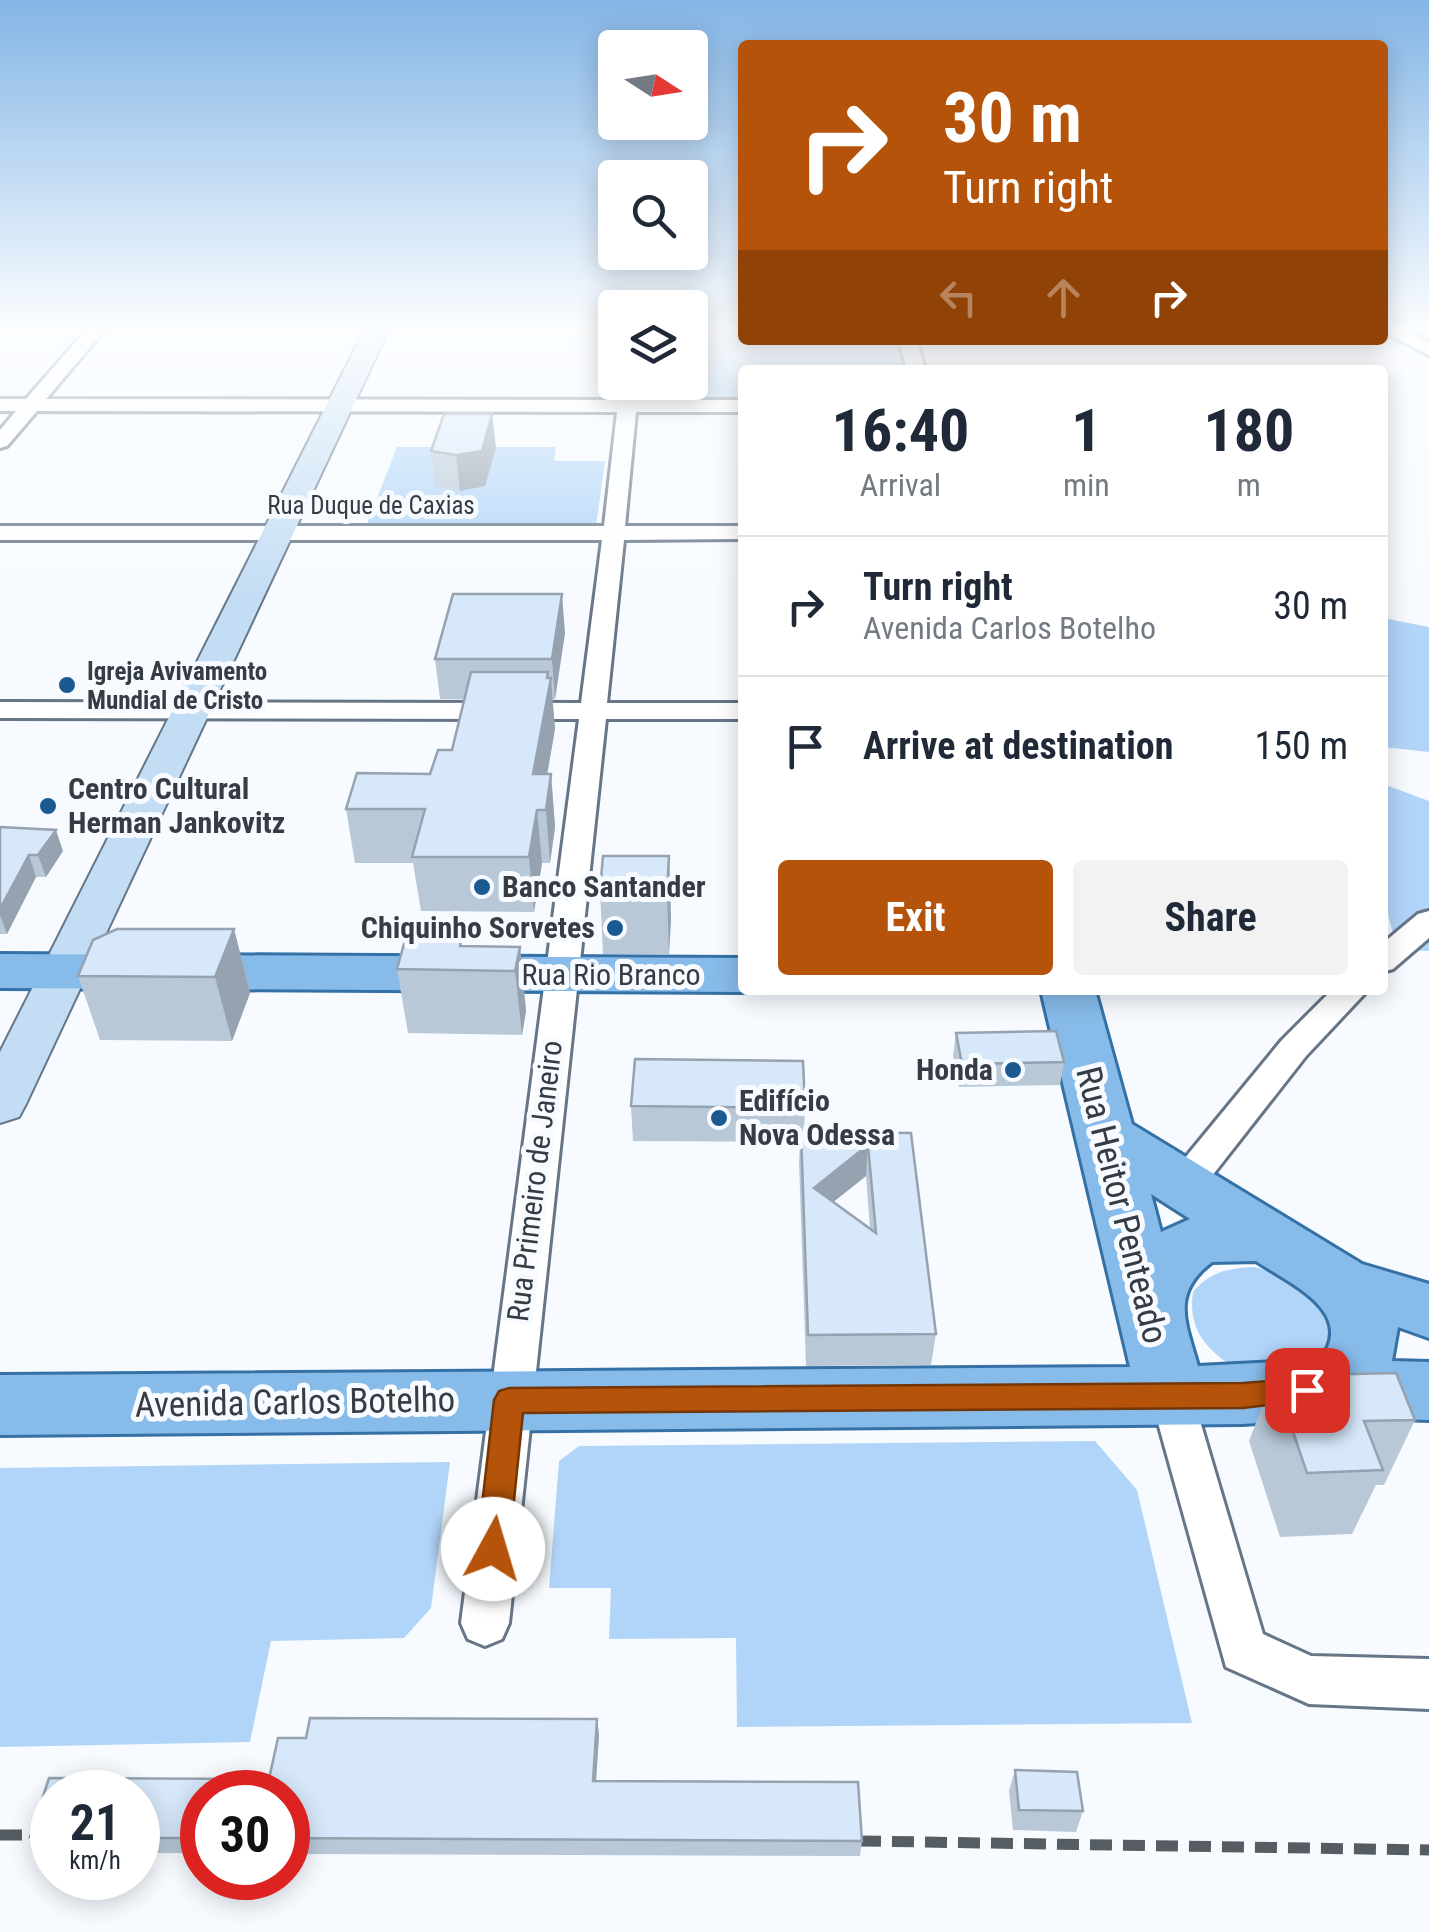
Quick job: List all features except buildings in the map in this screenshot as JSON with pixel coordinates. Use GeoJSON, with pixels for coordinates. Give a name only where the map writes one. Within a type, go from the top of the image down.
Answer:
{"type":"FeatureCollection","features":[{"type":"Feature","properties":{"kind":"main road"},"geometry":{"type":"LineString","coordinates":[[0,1104],[8,1047],[34,971],[86,896],[324,417]]}},
{"type":"Feature","properties":{"kind":"main road","name":"Rua Rio Branco"},"geometry":{"type":"LineString","coordinates":[[34,971],[738,975]]}},
{"type":"Feature","properties":{"kind":"main road","name":"Rua Heitor Penteado"},"geometry":{"type":"LineString","coordinates":[[1069,995],[1171,1394]]}},
{"type":"Feature","properties":{"kind":"main road"},"geometry":{"type":"LineString","coordinates":[[1104,1136],[1341,1283],[1429,1311]]}},
{"type":"Feature","properties":{"kind":"main road"},"geometry":{"type":"LineString","coordinates":[[1243,1395],[1218,1384],[1176,1355],[1148,1310],[1166,1262],[1190,1244],[1238,1235],[1272,1239]]}},
{"type":"Feature","properties":{"kind":"main road"},"geometry":{"type":"LineString","coordinates":[[1339,1388],[1363,1358],[1366,1340],[1356,1303],[1341,1283]]}},
{"type":"Feature","properties":{"kind":"main road","name":"Avenida Carlos Botelho"},"geometry":{"type":"LineString","coordinates":[[0,1405],[1243,1395],[1339,1388],[1429,1391]]}},
{"type":"Feature","properties":{"kind":"street"},"geometry":{"type":"LineString","coordinates":[[0,442],[21,417]]}},
{"type":"Feature","properties":{"kind":"street","name":"Rua Primeiro de Janeiro"},"geometry":{"type":"LineString","coordinates":[[485,1623],[560,976],[596,710],[627,417]]}},
{"type":"Feature","properties":{"kind":"street","name":"Rua Duque de Caxias"},"geometry":{"type":"LineString","coordinates":[[0,532],[271,520],[616,533],[738,533]]}},
{"type":"Feature","properties":{"kind":"street"},"geometry":{"type":"LineString","coordinates":[[0,710],[738,711]]}},
{"type":"Feature","properties":{"kind":"street"},"geometry":{"type":"LineString","coordinates":[[1388,957],[1429,921]]}},
{"type":"Feature","properties":{"kind":"street"},"geometry":{"type":"LineString","coordinates":[[1184,1186],[1294,1048],[1346,995]]}},
{"type":"Feature","properties":{"kind":"street","name":"Rua Heitor Penteado"},"geometry":{"type":"LineString","coordinates":[[1171,1394],[1243,1650],[1309,1680],[1429,1684]]}},
{"type":"Feature","properties":{"kind":"shaded area"},"geometry":{"type":"Polygon","coordinates":[[[397,447],[556,447],[554,461],[605,461],[596,526],[366,526],[397,447]]]}},
{"type":"Feature","properties":{"kind":"shaded area"},"geometry":{"type":"Polygon","coordinates":[[[1388,619],[1429,627],[1429,752],[1388,748],[1388,619]]]}},
{"type":"Feature","properties":{"kind":"shaded area"},"geometry":{"type":"Polygon","coordinates":[[[1388,786],[1429,801],[1429,951],[1400,950],[1388,914],[1388,786]]]}},
{"type":"Feature","properties":{"kind":"shaded area"},"geometry":{"type":"Polygon","coordinates":[[[1253,1267],[1287,1278],[1316,1300],[1329,1330],[1326,1346],[1315,1363],[1241,1371],[1219,1357],[1203,1339],[1193,1318],[1193,1292],[1220,1272],[1253,1267]]]}},
{"type":"Feature","properties":{"kind":"shaded area"},"geometry":{"type":"Polygon","coordinates":[[[1095,1441],[1137,1490],[1192,1723],[737,1727],[736,1638],[609,1639],[611,1588],[549,1588],[559,1461],[579,1446],[1095,1441]]]}},
{"type":"Feature","properties":{"kind":"shaded area"},"geometry":{"type":"Polygon","coordinates":[[[450,1462],[431,1608],[404,1638],[271,1641],[250,1742],[0,1747],[0,1468],[450,1462]]]}},
{"type":"Feature","properties":{"kind":"railway"},"geometry":{"type":"LineString","coordinates":[[0,1835],[30,1835]]}},
{"type":"Feature","properties":{"kind":"railway"},"geometry":{"type":"LineString","coordinates":[[859,1841],[1429,1850]]}},
{"type":"Feature","properties":{"kind":"place","name":"Igreja Avivamento Mundial de Cristo"},"geometry":{"type":"Point","coordinates":[67,685]}},
{"type":"Feature","properties":{"kind":"place","name":"Centro Cultural Herman Jankovitz"},"geometry":{"type":"Point","coordinates":[48,806]}},
{"type":"Feature","properties":{"kind":"place","name":"Banco Santander"},"geometry":{"type":"Point","coordinates":[482,887]}},
{"type":"Feature","properties":{"kind":"place","name":"Chiquinho Sorvetes"},"geometry":{"type":"Point","coordinates":[615,928]}},
{"type":"Feature","properties":{"kind":"place","name":"Honda"},"geometry":{"type":"Point","coordinates":[1013,1070]}},
{"type":"Feature","properties":{"kind":"place","name":"Edifício Nova Odessa"},"geometry":{"type":"Point","coordinates":[719,1118]}},
{"type":"Feature","properties":{"kind":"route"},"geometry":{"type":"LineString","coordinates":[[493,1549],[509,1400],[1243,1395],[1307,1390]]}}]}
